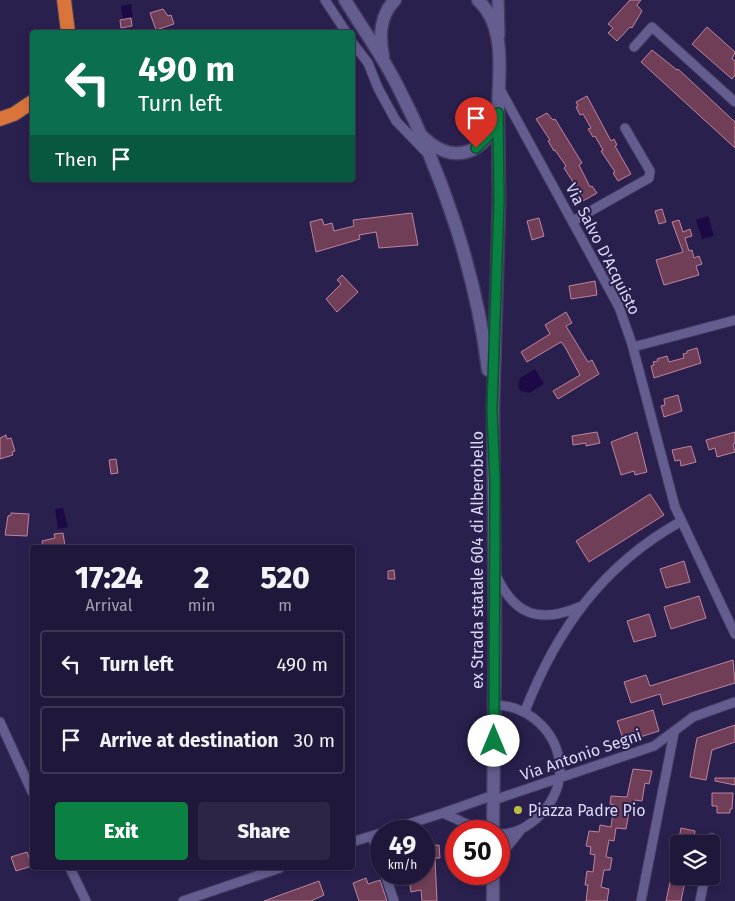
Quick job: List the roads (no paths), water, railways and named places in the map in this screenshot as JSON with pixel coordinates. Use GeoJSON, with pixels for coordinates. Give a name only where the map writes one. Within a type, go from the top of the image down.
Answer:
{"type":"FeatureCollection","features":[{"type":"Feature","properties":{"kind":"highway"},"geometry":{"type":"LineString","coordinates":[[64,0],[68,30]]}},
{"type":"Feature","properties":{"kind":"highway"},"geometry":{"type":"LineString","coordinates":[[0,119],[14,114],[30,103]]}},
{"type":"Feature","properties":{"kind":"main road","name":"ex Strada statale 604 di Alberobello"},"geometry":{"type":"LineString","coordinates":[[345,0],[384,61],[420,134],[450,209],[463,254],[486,361],[492,410]]}},
{"type":"Feature","properties":{"kind":"main road"},"geometry":{"type":"LineString","coordinates":[[384,61],[380,41],[381,29],[385,15],[395,0]]}},
{"type":"Feature","properties":{"kind":"main road"},"geometry":{"type":"LineString","coordinates":[[478,0],[490,13],[494,22],[499,51],[498,86]]}},
{"type":"Feature","properties":{"kind":"main road","name":"ex Strada statale 604 di Alberobello"},"geometry":{"type":"LineString","coordinates":[[494,820],[495,572],[492,410],[499,201],[498,86]]}},
{"type":"Feature","properties":{"kind":"main road"},"geometry":{"type":"LineString","coordinates":[[420,134],[437,148],[449,154],[466,153],[485,141],[492,132],[498,113]]}},
{"type":"Feature","properties":{"kind":"main road"},"geometry":{"type":"LineString","coordinates":[[492,901],[493,885]]}},
{"type":"Feature","properties":{"kind":"street"},"geometry":{"type":"LineString","coordinates":[[325,0],[345,30]]}},
{"type":"Feature","properties":{"kind":"street"},"geometry":{"type":"LineString","coordinates":[[498,0],[499,51]]}},
{"type":"Feature","properties":{"kind":"street"},"geometry":{"type":"LineString","coordinates":[[634,47],[652,27],[735,102]]}},
{"type":"Feature","properties":{"kind":"street"},"geometry":{"type":"LineString","coordinates":[[355,46],[368,63],[378,88],[396,121],[429,155]]}},
{"type":"Feature","properties":{"kind":"street","name":"Via Salvo D'Acquisto"},"geometry":{"type":"LineString","coordinates":[[498,86],[619,307],[633,347],[660,454],[680,522],[735,634]]}},
{"type":"Feature","properties":{"kind":"street"},"geometry":{"type":"LineString","coordinates":[[573,221],[649,178],[650,172],[625,128]]}},
{"type":"Feature","properties":{"kind":"street"},"geometry":{"type":"LineString","coordinates":[[633,347],[735,320]]}},
{"type":"Feature","properties":{"kind":"street"},"geometry":{"type":"LineString","coordinates":[[525,711],[552,650],[581,606],[610,574],[638,550],[680,522]]}},
{"type":"Feature","properties":{"kind":"street"},"geometry":{"type":"LineString","coordinates":[[495,572],[510,600],[529,614],[554,615],[581,606]]}},
{"type":"Feature","properties":{"kind":"street","name":"Via Antonio Segni"},"geometry":{"type":"LineString","coordinates":[[421,820],[560,778],[654,746],[693,717],[735,702]]}},
{"type":"Feature","properties":{"kind":"street"},"geometry":{"type":"LineString","coordinates":[[494,705],[512,706],[525,711],[545,730],[552,740],[560,764],[560,778],[556,790],[541,814],[520,831],[510,843]]}},
{"type":"Feature","properties":{"kind":"street"},"geometry":{"type":"LineString","coordinates":[[0,722],[30,788]]}},
{"type":"Feature","properties":{"kind":"street"},"geometry":{"type":"LineString","coordinates":[[641,901],[674,732]]}},
{"type":"Feature","properties":{"kind":"street"},"geometry":{"type":"LineString","coordinates":[[443,813],[456,820]]}},
{"type":"Feature","properties":{"kind":"street"},"geometry":{"type":"LineString","coordinates":[[510,832],[520,831]]}},
{"type":"Feature","properties":{"kind":"street"},"geometry":{"type":"LineString","coordinates":[[355,841],[370,836]]}},
{"type":"Feature","properties":{"kind":"street"},"geometry":{"type":"LineString","coordinates":[[71,870],[86,901]]}},
{"type":"Feature","properties":{"kind":"street"},"geometry":{"type":"LineString","coordinates":[[183,901],[194,899],[274,870]]}},
{"type":"Feature","properties":{"kind":"street"},"geometry":{"type":"LineString","coordinates":[[389,885],[394,901]]}},
{"type":"Feature","properties":{"kind":"street"},"geometry":{"type":"LineString","coordinates":[[700,901],[703,885]]}},
{"type":"Feature","properties":{"kind":"place","name":"Piazza Padre Pio"},"geometry":{"type":"Point","coordinates":[518,810]}}]}
